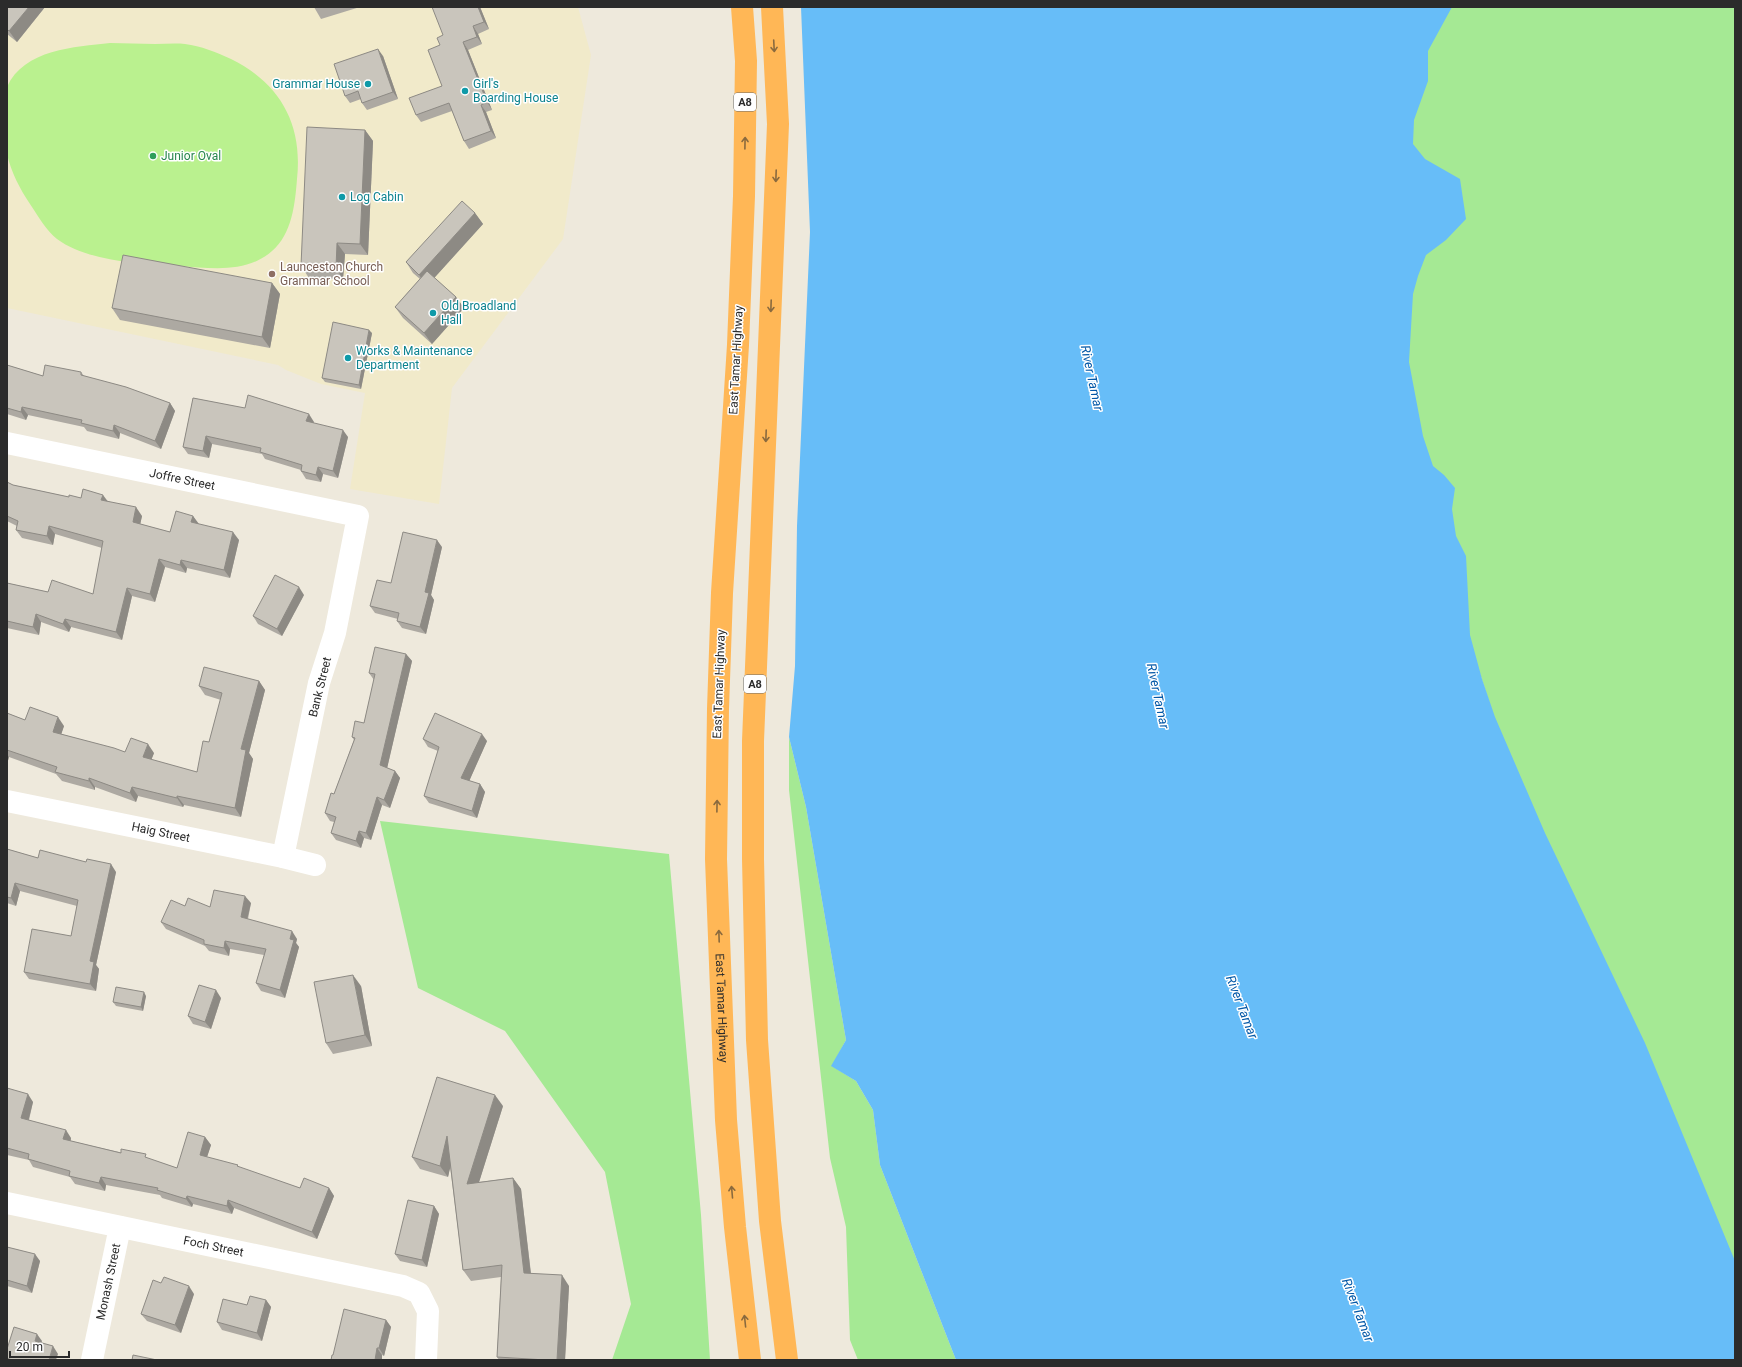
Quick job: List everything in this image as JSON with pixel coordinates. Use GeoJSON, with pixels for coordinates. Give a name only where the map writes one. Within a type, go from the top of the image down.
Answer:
{"type":"FeatureCollection","features":[{"type":"Feature","properties":{"kind":"highway","name":"East Tamar Highway"},"geometry":{"type":"LineString","coordinates":[[742,7],[746,61],[744,196],[738,345],[722,593],[718,709],[716,859],[726,1120],[735,1227],[750,1360]]}},
{"type":"Feature","properties":{"kind":"highway","name":"A8"},"geometry":{"type":"LineString","coordinates":[[772,7],[778,124],[753,733],[753,859],[757,1040],[770,1221],[787,1360]]}},
{"type":"Feature","properties":{"kind":"street","name":"Joffre Street"},"geometry":{"type":"LineString","coordinates":[[7,443],[358,516]]}},
{"type":"Feature","properties":{"kind":"street","name":"Bank Street"},"geometry":{"type":"LineString","coordinates":[[283,857],[319,683],[335,633],[358,516]]}},
{"type":"Feature","properties":{"kind":"street","name":"Haig Street"},"geometry":{"type":"LineString","coordinates":[[7,801],[283,857],[315,865]]}},
{"type":"Feature","properties":{"kind":"street","name":"Foch Street"},"geometry":{"type":"LineString","coordinates":[[7,1203],[404,1286],[419,1293],[428,1311],[426,1360]]}},
{"type":"Feature","properties":{"kind":"street","name":"Monash Street"},"geometry":{"type":"LineString","coordinates":[[92,1360],[120,1227]]}},
{"type":"Feature","properties":{"kind":"shaded area","name":"Launceston Church Grammar School"},"geometry":{"type":"Polygon","coordinates":[[[7,7],[578,7],[591,55],[563,239],[452,388],[439,504],[350,489],[365,393],[321,384],[286,370],[278,365],[7,308],[7,7]]]}},
{"type":"Feature","properties":{"kind":"green space"},"geometry":{"type":"Polygon","coordinates":[[[1262,7],[1735,7],[1735,1360],[1603,1050],[1262,7]]]}},
{"type":"Feature","properties":{"kind":"green space","name":"Junior Oval"},"geometry":{"type":"Polygon","coordinates":[[[110,43],[181,44],[203,48],[231,59],[248,69],[263,80],[275,93],[285,107],[292,123],[298,159],[296,189],[291,218],[284,236],[272,251],[251,263],[228,268],[203,268],[133,263],[84,253],[57,239],[46,227],[16,180],[7,154],[7,87],[15,74],[25,65],[38,57],[52,52],[82,46],[110,43]]]}},
{"type":"Feature","properties":{"kind":"green space"},"geometry":{"type":"Polygon","coordinates":[[[789,737],[806,807],[846,1040],[832,1066],[856,1081],[873,1110],[880,1165],[956,1360],[858,1360],[850,1340],[846,1227],[830,1158],[789,790],[789,737]]]}},
{"type":"Feature","properties":{"kind":"green space"},"geometry":{"type":"Polygon","coordinates":[[[380,821],[669,854],[701,1215],[710,1360],[612,1360],[631,1304],[605,1172],[505,1031],[418,988],[380,821]]]}},
{"type":"Feature","properties":{"kind":"water","name":"River Tamar"},"geometry":{"type":"Polygon","coordinates":[[[801,7],[1452,7],[1428,51],[1428,81],[1414,120],[1413,144],[1425,159],[1460,179],[1466,219],[1446,240],[1426,255],[1413,294],[1409,362],[1423,436],[1433,466],[1444,475],[1455,488],[1452,509],[1456,536],[1466,556],[1470,635],[1482,679],[1495,717],[1545,833],[1645,1043],[1735,1261],[1735,1360],[956,1360],[880,1165],[873,1110],[856,1081],[831,1066],[846,1040],[806,807],[789,737],[795,666],[797,526],[810,232],[801,7]]]}},
{"type":"Feature","properties":{"kind":"building"},"geometry":{"type":"Polygon","coordinates":[[[7,7],[29,7],[9,31],[7,29],[7,7]]]}},
{"type":"Feature","properties":{"kind":"building","name":"Girl's Boarding House"},"geometry":{"type":"Polygon","coordinates":[[[432,7],[478,7],[484,22],[473,26],[477,37],[463,42],[487,102],[481,105],[491,131],[464,141],[449,103],[416,115],[409,98],[442,86],[428,50],[440,45],[437,38],[443,35],[432,7]]]}},
{"type":"Feature","properties":{"kind":"building","name":"Grammar House"},"geometry":{"type":"Polygon","coordinates":[[[378,49],[393,92],[362,103],[358,91],[345,96],[334,64],[378,49]]]}},
{"type":"Feature","properties":{"kind":"building","name":"Log Cabin"},"geometry":{"type":"Polygon","coordinates":[[[307,127],[365,130],[360,244],[337,243],[336,268],[301,266],[307,127]]]}},
{"type":"Feature","properties":{"kind":"building"},"geometry":{"type":"Polygon","coordinates":[[[462,201],[475,213],[419,275],[406,262],[462,201]]]}},
{"type":"Feature","properties":{"kind":"building"},"geometry":{"type":"Polygon","coordinates":[[[123,255],[272,283],[262,337],[112,308],[123,255]]]}},
{"type":"Feature","properties":{"kind":"building"},"geometry":{"type":"Polygon","coordinates":[[[427,271],[456,297],[424,333],[395,307],[427,271]]]}},
{"type":"Feature","properties":{"kind":"building","name":"Works & Maintenance Department"},"geometry":{"type":"Polygon","coordinates":[[[333,322],[369,330],[359,385],[322,378],[333,322]]]}},
{"type":"Feature","properties":{"kind":"building"},"geometry":{"type":"Polygon","coordinates":[[[7,365],[43,376],[45,365],[81,372],[81,375],[126,387],[170,403],[155,441],[114,425],[113,431],[81,423],[82,420],[22,407],[21,412],[7,408],[7,365]]]}},
{"type":"Feature","properties":{"kind":"building"},"geometry":{"type":"Polygon","coordinates":[[[248,395],[309,414],[306,421],[343,430],[333,471],[318,467],[316,475],[301,471],[302,465],[260,452],[261,448],[206,436],[203,451],[183,447],[193,398],[245,408],[248,395]]]}},
{"type":"Feature","properties":{"kind":"building"},"geometry":{"type":"Polygon","coordinates":[[[7,482],[13,485],[69,497],[69,495],[81,498],[83,489],[103,495],[101,500],[136,507],[133,522],[170,532],[176,511],[193,516],[191,522],[233,532],[224,570],[181,560],[180,565],[159,559],[150,594],[127,588],[116,632],[65,619],[63,624],[36,614],[33,627],[7,621],[7,583],[48,592],[52,580],[93,594],[103,541],[49,526],[47,536],[16,530],[18,521],[7,516],[7,482]]]}},
{"type":"Feature","properties":{"kind":"building"},"geometry":{"type":"Polygon","coordinates":[[[403,532],[437,540],[425,592],[429,593],[420,627],[397,621],[399,613],[370,606],[377,580],[391,583],[403,532]]]}},
{"type":"Feature","properties":{"kind":"building"},"geometry":{"type":"Polygon","coordinates":[[[275,575],[299,587],[277,629],[253,616],[275,575]]]}},
{"type":"Feature","properties":{"kind":"building"},"geometry":{"type":"Polygon","coordinates":[[[375,647],[406,654],[380,765],[395,771],[384,800],[377,797],[366,833],[359,831],[356,841],[331,833],[336,817],[325,813],[331,793],[334,794],[355,738],[352,737],[355,721],[364,723],[375,674],[369,673],[375,647]]]}},
{"type":"Feature","properties":{"kind":"building"},"geometry":{"type":"Polygon","coordinates":[[[204,667],[259,681],[241,749],[246,750],[235,808],[177,796],[177,798],[132,787],[130,793],[89,778],[89,781],[55,772],[57,767],[7,750],[7,713],[25,720],[30,707],[58,717],[53,732],[125,752],[131,738],[148,744],[143,757],[197,772],[203,741],[209,742],[222,693],[199,686],[204,667]]]}},
{"type":"Feature","properties":{"kind":"building"},"geometry":{"type":"Polygon","coordinates":[[[435,713],[482,734],[461,778],[480,784],[472,811],[424,796],[439,747],[423,739],[435,713]]]}},
{"type":"Feature","properties":{"kind":"building"},"geometry":{"type":"Polygon","coordinates":[[[7,849],[38,858],[40,850],[86,862],[87,859],[111,864],[90,961],[94,962],[90,984],[24,972],[32,929],[71,936],[78,900],[15,883],[11,898],[7,897],[7,849]]]}},
{"type":"Feature","properties":{"kind":"building"},"geometry":{"type":"Polygon","coordinates":[[[214,890],[245,896],[241,917],[292,931],[290,939],[294,940],[280,990],[256,983],[266,949],[225,941],[224,948],[204,944],[204,940],[161,922],[171,900],[185,906],[188,898],[210,907],[214,890]]]}},
{"type":"Feature","properties":{"kind":"building"},"geometry":{"type":"Polygon","coordinates":[[[353,975],[365,1035],[326,1043],[314,982],[353,975]]]}},
{"type":"Feature","properties":{"kind":"building"},"geometry":{"type":"Polygon","coordinates":[[[199,985],[216,990],[205,1022],[188,1016],[199,985]]]}},
{"type":"Feature","properties":{"kind":"building"},"geometry":{"type":"Polygon","coordinates":[[[116,987],[144,992],[141,1007],[113,1002],[116,987]]]}},
{"type":"Feature","properties":{"kind":"building"},"geometry":{"type":"Polygon","coordinates":[[[437,1077],[495,1095],[467,1184],[513,1178],[524,1273],[562,1275],[557,1360],[497,1357],[502,1265],[463,1270],[447,1136],[440,1166],[412,1157],[437,1077]]]}},
{"type":"Feature","properties":{"kind":"building"},"geometry":{"type":"Polygon","coordinates":[[[7,1088],[28,1094],[21,1118],[66,1130],[63,1139],[121,1153],[121,1149],[146,1154],[145,1157],[177,1168],[188,1132],[205,1137],[200,1155],[238,1165],[237,1166],[300,1188],[304,1178],[329,1188],[312,1232],[228,1200],[227,1206],[187,1196],[186,1199],[157,1190],[158,1188],[101,1177],[99,1183],[69,1176],[70,1171],[28,1159],[29,1154],[7,1148],[7,1088]]]}},
{"type":"Feature","properties":{"kind":"building"},"geometry":{"type":"Polygon","coordinates":[[[408,1200],[434,1206],[422,1260],[395,1254],[408,1200]]]}},
{"type":"Feature","properties":{"kind":"building"},"geometry":{"type":"Polygon","coordinates":[[[7,1247],[35,1254],[27,1286],[7,1280],[7,1247]]]}},
{"type":"Feature","properties":{"kind":"building"},"geometry":{"type":"Polygon","coordinates":[[[164,1277],[189,1286],[175,1325],[141,1314],[153,1280],[161,1283],[164,1277]]]}},
{"type":"Feature","properties":{"kind":"building"},"geometry":{"type":"Polygon","coordinates":[[[250,1296],[266,1300],[257,1333],[217,1322],[223,1299],[247,1305],[250,1296]]]}},
{"type":"Feature","properties":{"kind":"building"},"geometry":{"type":"Polygon","coordinates":[[[344,1309],[386,1320],[379,1348],[377,1348],[375,1360],[331,1360],[344,1309]]]}},
{"type":"Feature","properties":{"kind":"building"},"geometry":{"type":"Polygon","coordinates":[[[14,1327],[37,1334],[35,1341],[53,1346],[49,1360],[12,1360],[7,1358],[7,1349],[14,1327]]]}},
{"type":"Feature","properties":{"kind":"building"},"geometry":{"type":"Polygon","coordinates":[[[133,1355],[157,1360],[132,1360],[133,1355]]]}},
{"type":"Feature","properties":{"kind":"place","name":"Grammar House"},"geometry":{"type":"Point","coordinates":[368,84]}},
{"type":"Feature","properties":{"kind":"place","name":"Girl's Boarding House"},"geometry":{"type":"Point","coordinates":[465,91]}},
{"type":"Feature","properties":{"kind":"place","name":"Junior Oval"},"geometry":{"type":"Point","coordinates":[153,156]}},
{"type":"Feature","properties":{"kind":"place","name":"Log Cabin"},"geometry":{"type":"Point","coordinates":[342,197]}},
{"type":"Feature","properties":{"kind":"place","name":"Launceston Church Grammar School"},"geometry":{"type":"Point","coordinates":[272,274]}},
{"type":"Feature","properties":{"kind":"place","name":"Old Broadland Hall"},"geometry":{"type":"Point","coordinates":[433,313]}},
{"type":"Feature","properties":{"kind":"place","name":"Works & Maintenance Department"},"geometry":{"type":"Point","coordinates":[348,358]}}]}
